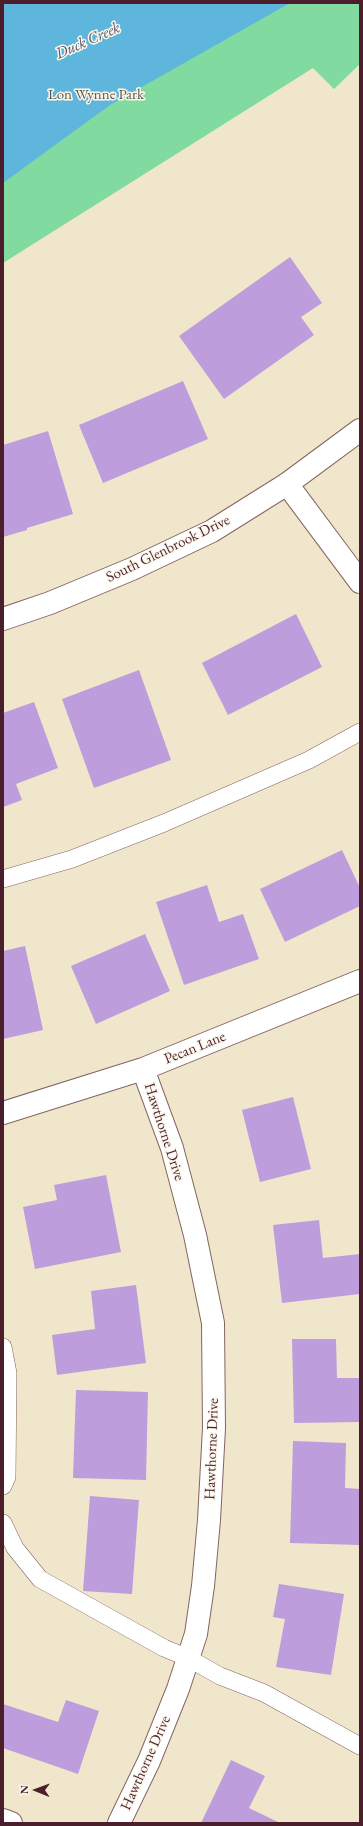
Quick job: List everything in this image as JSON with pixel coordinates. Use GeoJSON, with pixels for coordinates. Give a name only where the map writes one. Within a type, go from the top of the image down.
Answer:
{"type":"FeatureCollection","features":[{"type":"Feature","properties":{"kind":"street","name":"South Glenbrook Drive"},"geometry":{"type":"LineString","coordinates":[[3,619],[50,603],[132,569],[212,531],[287,484],[360,430]]}},
{"type":"Feature","properties":{"kind":"street"},"geometry":{"type":"LineString","coordinates":[[287,484],[360,582]]}},
{"type":"Feature","properties":{"kind":"street","name":"Pecan Lane"},"geometry":{"type":"LineString","coordinates":[[3,1113],[143,1069],[359,984]]}},
{"type":"Feature","properties":{"kind":"street","name":"Hawthorne Drive"},"geometry":{"type":"LineString","coordinates":[[119,1823],[149,1761],[178,1689],[196,1634],[203,1586],[209,1520],[214,1428],[213,1322],[195,1235],[174,1156],[143,1069]]}},
{"type":"Feature","properties":{"kind":"street"},"geometry":{"type":"LineString","coordinates":[[3,1820],[11,1823]]}},
{"type":"Feature","properties":{"kind":"lane"},"geometry":{"type":"LineString","coordinates":[[3,879],[72,859],[164,823],[310,760],[360,732]]}},
{"type":"Feature","properties":{"kind":"lane"},"geometry":{"type":"LineString","coordinates":[[3,1348],[8,1373],[8,1477],[3,1486]]}},
{"type":"Feature","properties":{"kind":"lane"},"geometry":{"type":"LineString","coordinates":[[3,1523],[15,1548],[40,1579],[164,1648],[188,1658],[220,1676],[264,1693],[360,1746]]}},
{"type":"Feature","properties":{"kind":"green space","name":"Lon Wynne Park"},"geometry":{"type":"Polygon","coordinates":[[[3,3],[360,3],[360,64],[334,89],[313,68],[3,263],[3,3]]]}},
{"type":"Feature","properties":{"kind":"water","name":"Duck Creek"},"geometry":{"type":"Polygon","coordinates":[[[3,3],[290,3],[110,105],[3,183],[3,3]]]}},
{"type":"Feature","properties":{"kind":"building"},"geometry":{"type":"Polygon","coordinates":[[[290,257],[322,303],[301,317],[314,335],[224,399],[179,336],[290,257]]]}},
{"type":"Feature","properties":{"kind":"building"},"geometry":{"type":"Polygon","coordinates":[[[183,381],[208,439],[103,483],[79,425],[183,381]]]}},
{"type":"Feature","properties":{"kind":"building"},"geometry":{"type":"Polygon","coordinates":[[[48,431],[73,514],[3,537],[3,445],[48,431]]]}},
{"type":"Feature","properties":{"kind":"building"},"geometry":{"type":"Polygon","coordinates":[[[296,614],[322,667],[228,715],[202,663],[296,614]]]}},
{"type":"Feature","properties":{"kind":"building"},"geometry":{"type":"Polygon","coordinates":[[[139,670],[171,760],[94,788],[62,699],[139,670]]]}},
{"type":"Feature","properties":{"kind":"building"},"geometry":{"type":"Polygon","coordinates":[[[34,702],[58,768],[16,784],[22,800],[3,807],[3,713],[34,702]]]}},
{"type":"Feature","properties":{"kind":"building"},"geometry":{"type":"Polygon","coordinates":[[[342,850],[360,888],[360,906],[285,942],[260,889],[342,850]]]}},
{"type":"Feature","properties":{"kind":"building"},"geometry":{"type":"Polygon","coordinates":[[[207,885],[219,922],[243,914],[259,959],[184,985],[156,902],[207,885]]]}},
{"type":"Feature","properties":{"kind":"building"},"geometry":{"type":"Polygon","coordinates":[[[145,934],[170,991],[96,1024],[71,966],[145,934]]]}},
{"type":"Feature","properties":{"kind":"building"},"geometry":{"type":"Polygon","coordinates":[[[25,946],[43,1030],[3,1039],[3,951],[25,946]]]}},
{"type":"Feature","properties":{"kind":"building"},"geometry":{"type":"Polygon","coordinates":[[[293,1097],[311,1169],[260,1182],[242,1110],[293,1097]]]}},
{"type":"Feature","properties":{"kind":"building"},"geometry":{"type":"Polygon","coordinates":[[[106,1175],[121,1252],[35,1269],[23,1207],[57,1200],[54,1185],[106,1175]]]}},
{"type":"Feature","properties":{"kind":"building"},"geometry":{"type":"Polygon","coordinates":[[[319,1220],[323,1258],[360,1254],[360,1294],[282,1303],[273,1225],[319,1220]]]}},
{"type":"Feature","properties":{"kind":"building"},"geometry":{"type":"Polygon","coordinates":[[[136,1285],[146,1363],[57,1375],[52,1335],[95,1329],[91,1291],[136,1285]]]}},
{"type":"Feature","properties":{"kind":"building"},"geometry":{"type":"Polygon","coordinates":[[[292,1339],[336,1339],[337,1378],[360,1378],[360,1422],[294,1423],[292,1339]]]}},
{"type":"Feature","properties":{"kind":"building"},"geometry":{"type":"Polygon","coordinates":[[[76,1390],[148,1392],[146,1480],[73,1478],[76,1390]]]}},
{"type":"Feature","properties":{"kind":"building"},"geometry":{"type":"Polygon","coordinates":[[[293,1441],[346,1443],[345,1488],[360,1489],[360,1545],[290,1543],[293,1441]]]}},
{"type":"Feature","properties":{"kind":"building"},"geometry":{"type":"Polygon","coordinates":[[[90,1496],[139,1500],[132,1594],[83,1591],[90,1496]]]}},
{"type":"Feature","properties":{"kind":"building"},"geometry":{"type":"Polygon","coordinates":[[[279,1584],[344,1594],[331,1675],[276,1667],[285,1619],[273,1617],[279,1584]]]}},
{"type":"Feature","properties":{"kind":"building"},"geometry":{"type":"Polygon","coordinates":[[[66,1700],[99,1711],[78,1774],[3,1748],[3,1704],[58,1722],[66,1700]]]}},
{"type":"Feature","properties":{"kind":"building"},"geometry":{"type":"Polygon","coordinates":[[[231,1760],[265,1776],[249,1808],[280,1823],[201,1823],[231,1760]]]}}]}
